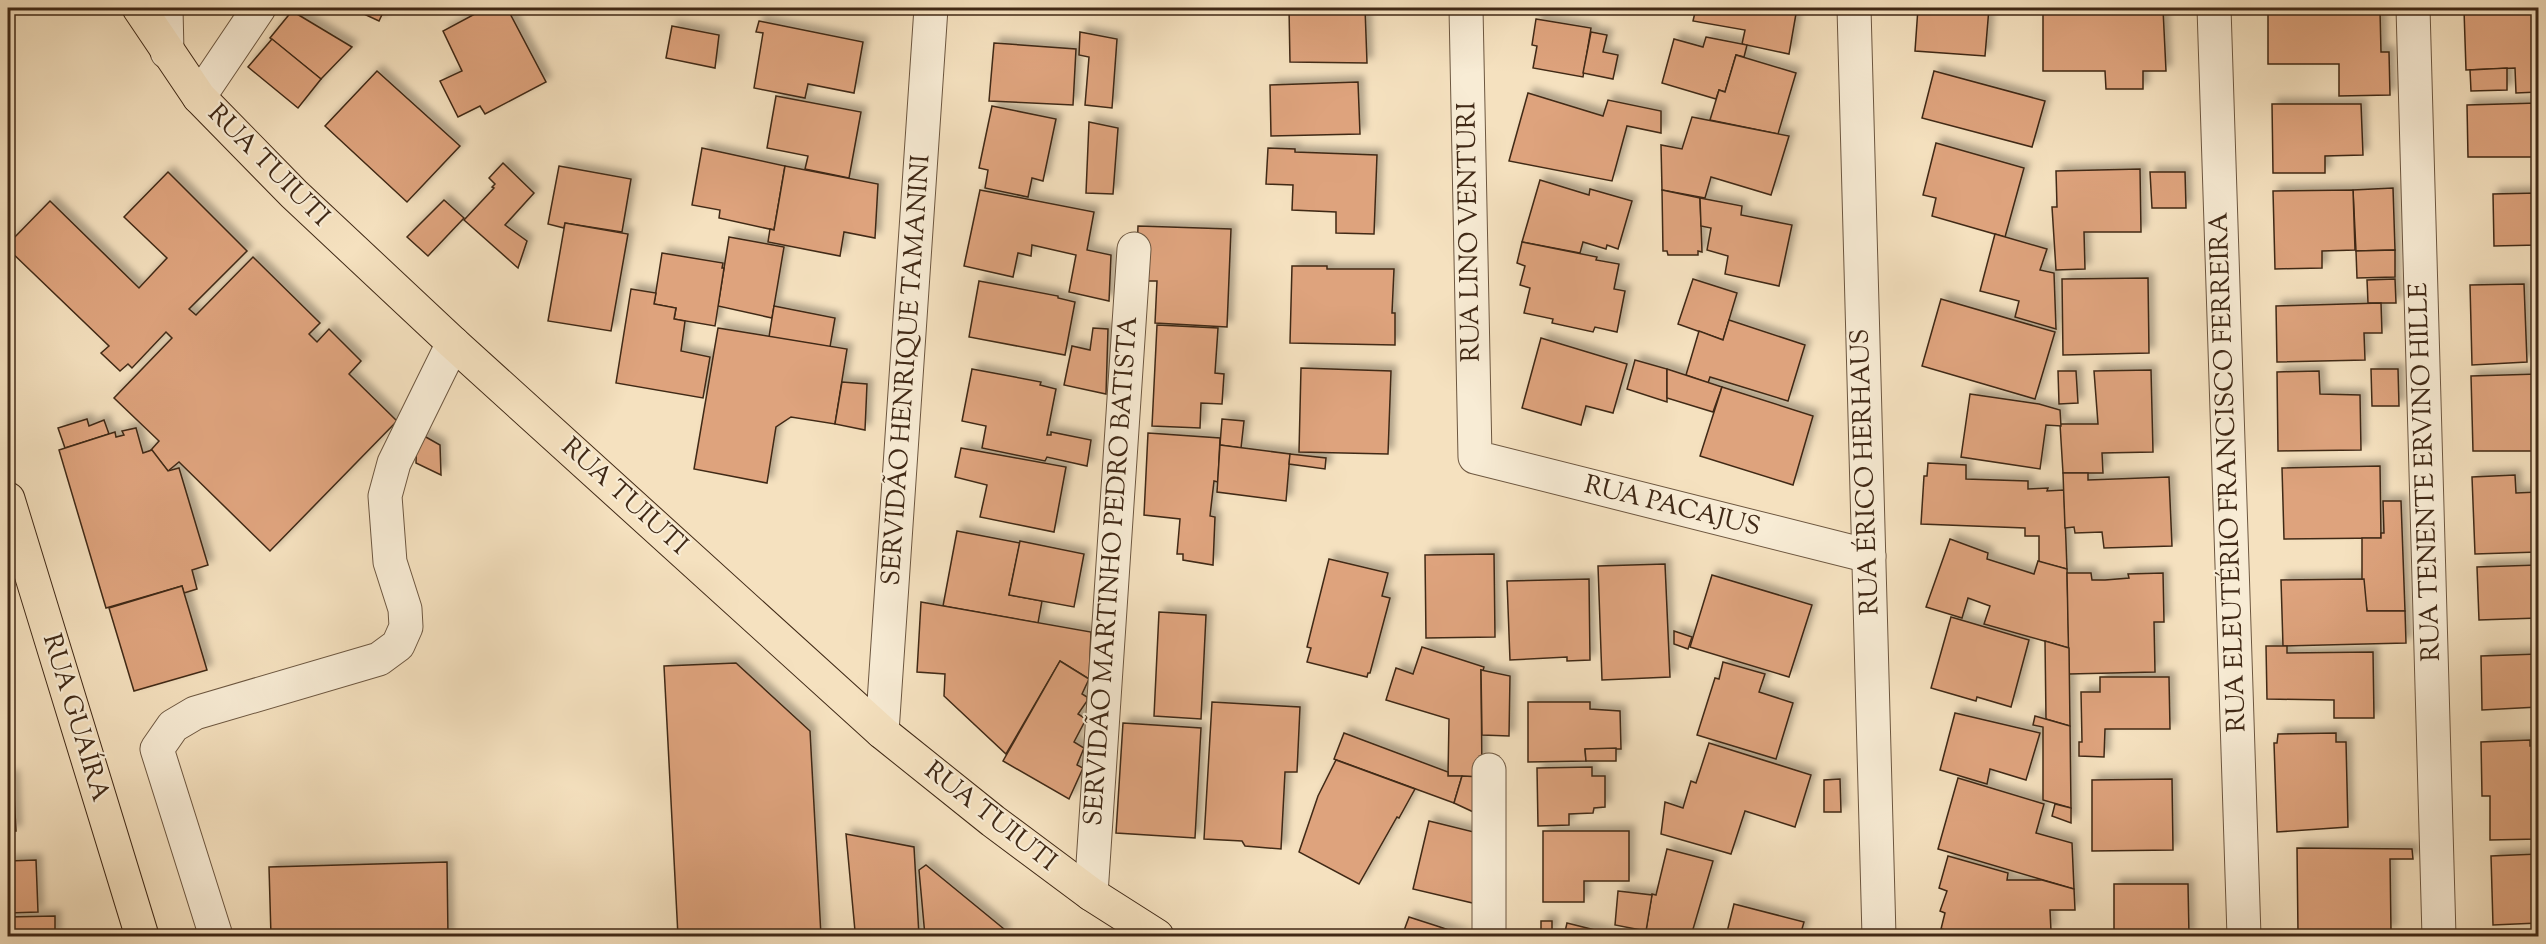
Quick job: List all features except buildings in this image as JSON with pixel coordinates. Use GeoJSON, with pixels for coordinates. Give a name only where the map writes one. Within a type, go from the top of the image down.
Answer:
{"type":"FeatureCollection","features":[{"type":"Feature","properties":{"kind":"main road","name":"RUA TUIUTI"},"geometry":{"type":"LineString","coordinates":[[139,8],[199,97],[294,194],[453,343],[882,732],[993,821],[1091,894],[1157,936]]}},
{"type":"Feature","properties":{"kind":"main road","name":"RUA GUAÍRA"},"geometry":{"type":"LineString","coordinates":[[8,499],[142,936]]}},
{"type":"Feature","properties":{"kind":"street"},"geometry":{"type":"LineString","coordinates":[[166,8],[167,52]]}},
{"type":"Feature","properties":{"kind":"street"},"geometry":{"type":"LineString","coordinates":[[199,97],[259,8]]}},
{"type":"Feature","properties":{"kind":"street","name":"SERVIDÃO HENRIQUE TAMANINI"},"geometry":{"type":"LineString","coordinates":[[882,732],[931,8]]}},
{"type":"Feature","properties":{"kind":"street","name":"RUA LINO VENTURI"},"geometry":{"type":"LineString","coordinates":[[1466,8],[1475,457]]}},
{"type":"Feature","properties":{"kind":"street","name":"RUA ÉRICO HERHAUS"},"geometry":{"type":"LineString","coordinates":[[1854,8],[1879,936]]}},
{"type":"Feature","properties":{"kind":"street","name":"RUA ELEUTÉRIO FRANCISCO FERREIRA"},"geometry":{"type":"LineString","coordinates":[[2214,8],[2244,936]]}},
{"type":"Feature","properties":{"kind":"street","name":"RUA TENENTE ERVINO HILLE"},"geometry":{"type":"LineString","coordinates":[[2413,8],[2439,936]]}},
{"type":"Feature","properties":{"kind":"street","name":"SERVIDÃO MARTINHO PEDRO BATISTA"},"geometry":{"type":"LineString","coordinates":[[1091,894],[1134,249]]}},
{"type":"Feature","properties":{"kind":"street"},"geometry":{"type":"LineString","coordinates":[[216,936],[157,749],[173,726],[195,712],[380,658],[398,645],[406,627],[405,609],[390,562],[385,496],[394,463],[453,343]]}},
{"type":"Feature","properties":{"kind":"street","name":"RUA PACAJUS"},"geometry":{"type":"LineString","coordinates":[[1475,457],[1869,556]]}},
{"type":"Feature","properties":{"kind":"street"},"geometry":{"type":"LineString","coordinates":[[1489,770],[1489,936]]}}]}
